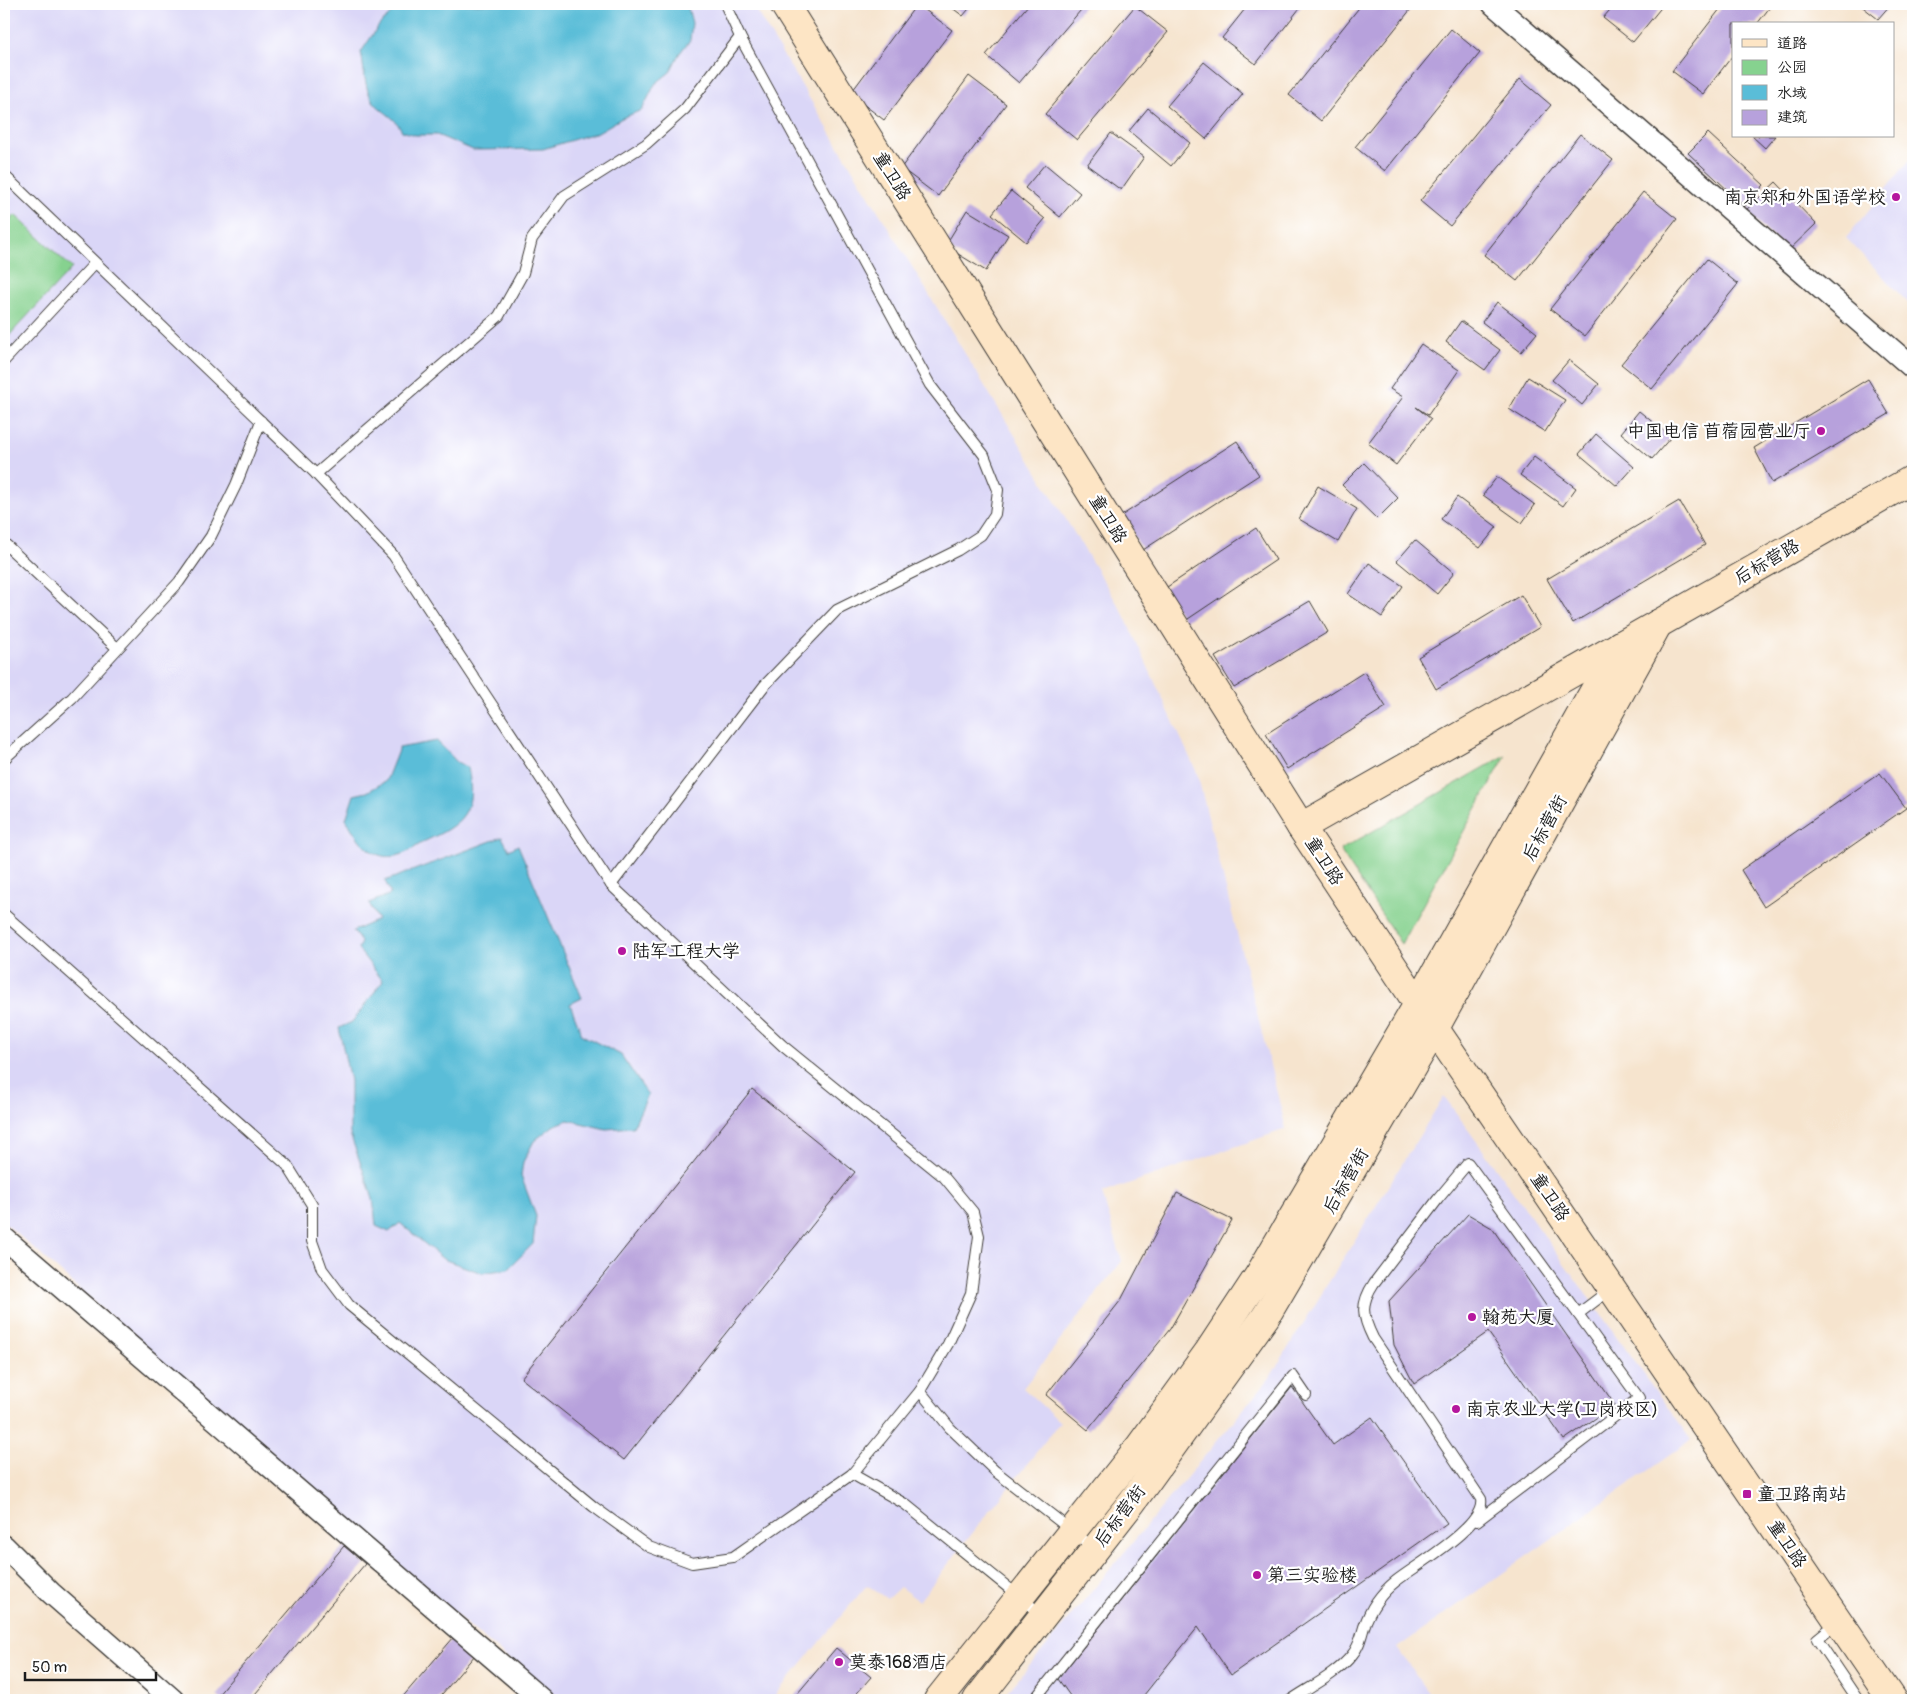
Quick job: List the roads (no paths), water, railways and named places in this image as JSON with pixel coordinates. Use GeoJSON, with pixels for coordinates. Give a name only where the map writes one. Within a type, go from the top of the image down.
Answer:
{"type":"FeatureCollection","features":[{"type":"Feature","properties":{"kind":"street","name":"童卫路"},"geometry":{"type":"LineString","coordinates":[[784,4],[1301,827],[1434,1028],[1892,1700]]}},
{"type":"Feature","properties":{"kind":"street"},"geometry":{"type":"LineString","coordinates":[[1493,4],[1913,368]]}},
{"type":"Feature","properties":{"kind":"street","name":"后标营路"},"geometry":{"type":"LineString","coordinates":[[1301,827],[1913,479]]}},
{"type":"Feature","properties":{"kind":"street","name":"后标营街"},"geometry":{"type":"LineString","coordinates":[[977,1700],[1096,1549],[1266,1316],[1434,1028],[1658,624]]}},
{"type":"Feature","properties":{"kind":"street","name":"后标营街"},"geometry":{"type":"LineString","coordinates":[[938,1700],[1072,1532],[1210,1351],[1259,1275],[1418,1004],[1620,645]]}},
{"type":"Feature","properties":{"kind":"street"},"geometry":{"type":"LineString","coordinates":[[4,1238],[542,1700]]}},
{"type":"Feature","properties":{"kind":"street"},"geometry":{"type":"LineString","coordinates":[[4,1546],[51,1593],[173,1700]]}},
{"type":"Feature","properties":{"kind":"lane"},"geometry":{"type":"LineString","coordinates":[[611,885],[764,686],[837,610],[958,550],[981,535],[995,514],[998,490],[984,455],[930,385],[740,37],[725,4]]}},
{"type":"Feature","properties":{"kind":"lane"},"geometry":{"type":"LineString","coordinates":[[316,474],[499,316],[523,273],[532,239],[564,196],[653,138],[685,109],[740,37]]}},
{"type":"Feature","properties":{"kind":"lane"},"geometry":{"type":"LineString","coordinates":[[4,175],[316,474],[393,555],[611,885],[783,1046],[897,1137],[950,1184],[973,1212],[979,1236],[971,1293],[948,1344],[920,1391],[852,1474],[733,1557],[692,1563],[649,1547],[594,1507],[349,1304],[322,1269],[312,1242],[312,1205],[287,1165],[4,914]]}},
{"type":"Feature","properties":{"kind":"lane"},"geometry":{"type":"LineString","coordinates":[[4,361],[95,263]]}},
{"type":"Feature","properties":{"kind":"lane"},"geometry":{"type":"LineString","coordinates":[[4,759],[72,698],[179,582],[211,536],[236,485],[261,421]]}},
{"type":"Feature","properties":{"kind":"lane"},"geometry":{"type":"LineString","coordinates":[[4,544],[117,648]]}},
{"type":"Feature","properties":{"kind":"lane"},"geometry":{"type":"LineString","coordinates":[[1291,1700],[1353,1654],[1369,1615],[1378,1599],[1395,1582],[1469,1527],[1639,1398],[1468,1163],[1438,1199],[1366,1295],[1364,1308],[1365,1322],[1373,1338],[1481,1499],[1481,1510],[1469,1527]]}},
{"type":"Feature","properties":{"kind":"lane"},"geometry":{"type":"LineString","coordinates":[[1578,1314],[1612,1288]]}},
{"type":"Feature","properties":{"kind":"lane"},"geometry":{"type":"LineString","coordinates":[[1034,1700],[1293,1376],[1306,1395]]}},
{"type":"Feature","properties":{"kind":"lane"},"geometry":{"type":"LineString","coordinates":[[920,1391],[950,1428],[994,1472],[1096,1549]]}},
{"type":"Feature","properties":{"kind":"lane"},"geometry":{"type":"LineString","coordinates":[[852,1474],[905,1504],[1044,1616]]}},
{"type":"Feature","properties":{"kind":"lane"},"geometry":{"type":"LineString","coordinates":[[1839,1622],[1817,1639],[1858,1700]]}},
{"type":"Feature","properties":{"kind":"water"},"geometry":{"type":"Polygon","coordinates":[[[401,4],[687,4],[692,23],[690,40],[679,54],[670,72],[655,84],[642,110],[622,118],[598,132],[543,149],[473,150],[437,135],[415,135],[402,131],[395,120],[377,105],[370,96],[365,80],[361,52],[380,24],[401,4]]]}},
{"type":"Feature","properties":{"kind":"water"},"geometry":{"type":"Polygon","coordinates":[[[437,741],[457,762],[468,768],[470,795],[464,814],[458,822],[449,828],[405,853],[385,856],[369,850],[356,836],[346,819],[354,795],[367,792],[386,781],[399,748],[437,741]]]}},
{"type":"Feature","properties":{"kind":"water"},"geometry":{"type":"Polygon","coordinates":[[[502,837],[509,850],[518,845],[582,998],[570,1004],[582,1035],[621,1055],[648,1095],[633,1127],[606,1129],[568,1120],[553,1126],[534,1141],[523,1162],[521,1176],[536,1216],[533,1244],[508,1269],[482,1273],[443,1259],[400,1223],[389,1232],[376,1226],[373,1198],[350,1134],[350,1081],[339,1028],[352,1022],[383,981],[358,949],[361,942],[353,931],[378,920],[369,903],[391,894],[385,881],[502,837]]]}},
{"type":"Feature","properties":{"kind":"place","name":"南京郑和外国语学校"},"geometry":{"type":"Point","coordinates":[1896,197]}},
{"type":"Feature","properties":{"kind":"place","name":"中国电信 苜蓿园营业厅"},"geometry":{"type":"Point","coordinates":[1821,431]}},
{"type":"Feature","properties":{"kind":"place","name":"陆军工程大学"},"geometry":{"type":"Point","coordinates":[622,951]}},
{"type":"Feature","properties":{"kind":"place","name":"翰苑大厦"},"geometry":{"type":"Point","coordinates":[1472,1317]}},
{"type":"Feature","properties":{"kind":"place","name":"南京农业大学(卫岗校区)"},"geometry":{"type":"Point","coordinates":[1456,1409]}},
{"type":"Feature","properties":{"kind":"place","name":"童卫路南站"},"geometry":{"type":"Point","coordinates":[1747,1494]}},
{"type":"Feature","properties":{"kind":"place","name":"第三实验楼"},"geometry":{"type":"Point","coordinates":[1257,1575]}},
{"type":"Feature","properties":{"kind":"place","name":"莫泰168酒店"},"geometry":{"type":"Point","coordinates":[839,1662]}}]}
